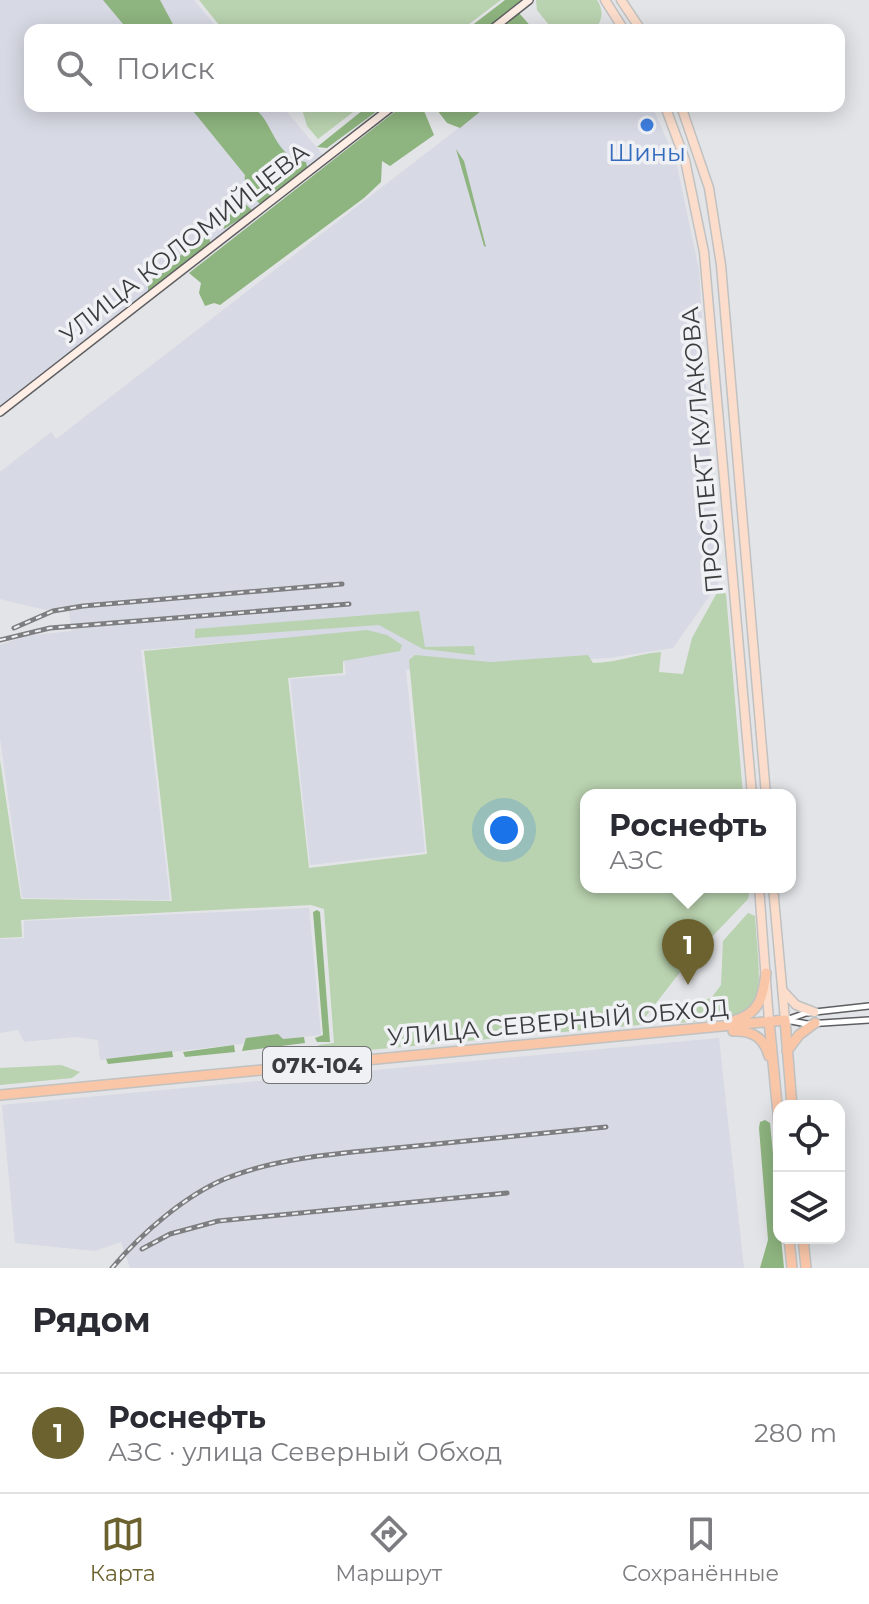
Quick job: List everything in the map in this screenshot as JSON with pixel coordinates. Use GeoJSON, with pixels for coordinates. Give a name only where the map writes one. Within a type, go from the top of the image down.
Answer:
{"type":"FeatureCollection","features":[{"type":"Feature","properties":{"kind":"highway"},"geometry":{"type":"LineString","coordinates":[[723,1027],[753,1013],[761,1000],[766,973]]}},
{"type":"Feature","properties":{"kind":"highway"},"geometry":{"type":"LineString","coordinates":[[785,1020],[791,1100]]}},
{"type":"Feature","properties":{"kind":"highway","name":"УЛИЦА СЕВЕРНЫЙ ОБХОД"},"geometry":{"type":"LineString","coordinates":[[0,1095],[785,1020]]}},
{"type":"Feature","properties":{"kind":"highway"},"geometry":{"type":"LineString","coordinates":[[769,1021],[777,1100]]}},
{"type":"Feature","properties":{"kind":"highway"},"geometry":{"type":"LineString","coordinates":[[787,1051],[799,1035],[815,1023]]}},
{"type":"Feature","properties":{"kind":"highway"},"geometry":{"type":"LineString","coordinates":[[723,1027],[753,1033],[762,1040],[775,1081]]}},
{"type":"Feature","properties":{"kind":"highway"},"geometry":{"type":"LineString","coordinates":[[790,1244],[792,1268]]}},
{"type":"Feature","properties":{"kind":"highway"},"geometry":{"type":"LineString","coordinates":[[804,1244],[806,1268]]}},
{"type":"Feature","properties":{"kind":"main road"},"geometry":{"type":"LineString","coordinates":[[605,0],[620,24]]}},
{"type":"Feature","properties":{"kind":"main road"},"geometry":{"type":"LineString","coordinates":[[623,0],[637,24]]}},
{"type":"Feature","properties":{"kind":"main road","name":"ПРОСПЕКТ КУЛАКОВА"},"geometry":{"type":"LineString","coordinates":[[667,112],[685,160],[704,252],[751,789]]}},
{"type":"Feature","properties":{"kind":"main road","name":"ПРОСПЕКТ КУЛАКОВА"},"geometry":{"type":"LineString","coordinates":[[683,112],[709,188],[721,265],[765,789]]}},
{"type":"Feature","properties":{"kind":"main road"},"geometry":{"type":"LineString","coordinates":[[759,893],[769,1021]]}},
{"type":"Feature","properties":{"kind":"main road"},"geometry":{"type":"LineString","coordinates":[[774,893],[785,1020]]}},
{"type":"Feature","properties":{"kind":"main road"},"geometry":{"type":"LineString","coordinates":[[782,990],[796,1005],[814,1012]]}},
{"type":"Feature","properties":{"kind":"street"},"geometry":{"type":"LineString","coordinates":[[499,24],[529,0]]}},
{"type":"Feature","properties":{"kind":"street","name":"УЛИЦА КОЛОМИЙЦЕВА"},"geometry":{"type":"LineString","coordinates":[[0,412],[385,112]]}},
{"type":"Feature","properties":{"kind":"street"},"geometry":{"type":"LineString","coordinates":[[785,1020],[814,1012],[869,1006]]}},
{"type":"Feature","properties":{"kind":"street"},"geometry":{"type":"LineString","coordinates":[[785,1020],[815,1023],[869,1020]]}},
{"type":"Feature","properties":{"kind":"shaded area"},"geometry":{"type":"Polygon","coordinates":[[[0,0],[194,0],[214,24],[24,24],[24,112],[287,112],[323,155],[0,407],[0,0]]]}},
{"type":"Feature","properties":{"kind":"shaded area"},"geometry":{"type":"Polygon","coordinates":[[[479,112],[655,112],[676,161],[699,270],[718,584],[673,648],[609,658],[406,670],[425,852],[310,865],[290,679],[346,675],[341,633],[141,650],[170,900],[22,898],[0,738],[0,645],[26,636],[71,631],[71,625],[68,606],[46,610],[0,599],[0,472],[51,432],[56,439],[479,112]]]}},
{"type":"Feature","properties":{"kind":"shaded area"},"geometry":{"type":"Polygon","coordinates":[[[309,908],[321,1035],[100,1060],[98,1040],[76,1037],[24,1042],[18,1030],[0,1033],[0,939],[24,938],[24,921],[309,908]]]}},
{"type":"Feature","properties":{"kind":"shaded area"},"geometry":{"type":"Polygon","coordinates":[[[719,1038],[744,1268],[130,1268],[121,1242],[95,1251],[15,1243],[2,1105],[719,1038]]]}},
{"type":"Feature","properties":{"kind":"green space"},"geometry":{"type":"Polygon","coordinates":[[[103,0],[160,0],[173,24],[123,24],[103,0]]]}},
{"type":"Feature","properties":{"kind":"green space"},"geometry":{"type":"Polygon","coordinates":[[[199,0],[501,0],[469,24],[218,24],[199,0]]]}},
{"type":"Feature","properties":{"kind":"green space"},"geometry":{"type":"Polygon","coordinates":[[[505,0],[526,0],[495,24],[474,24],[505,0]]]}},
{"type":"Feature","properties":{"kind":"green space"},"geometry":{"type":"Polygon","coordinates":[[[536,0],[597,0],[602,12],[598,24],[548,24],[537,10],[536,0]]]}},
{"type":"Feature","properties":{"kind":"green space"},"geometry":{"type":"Polygon","coordinates":[[[519,13],[529,24],[505,24],[519,13]]]}},
{"type":"Feature","properties":{"kind":"green space"},"geometry":{"type":"Polygon","coordinates":[[[194,112],[258,112],[279,144],[294,159],[306,162],[308,171],[261,205],[244,188],[245,175],[194,112]]]}},
{"type":"Feature","properties":{"kind":"green space"},"geometry":{"type":"Polygon","coordinates":[[[303,112],[353,112],[318,139],[307,126],[303,112]]]}},
{"type":"Feature","properties":{"kind":"green space"},"geometry":{"type":"Polygon","coordinates":[[[361,112],[376,112],[327,148],[317,147],[361,112]]]}},
{"type":"Feature","properties":{"kind":"green space"},"geometry":{"type":"Polygon","coordinates":[[[394,112],[424,112],[434,135],[390,166],[382,161],[381,182],[364,198],[220,305],[205,306],[199,293],[201,283],[189,273],[394,112]]]}},
{"type":"Feature","properties":{"kind":"green space"},"geometry":{"type":"Polygon","coordinates":[[[439,112],[480,112],[460,128],[447,123],[439,112]]]}},
{"type":"Feature","properties":{"kind":"green space"},"geometry":{"type":"Polygon","coordinates":[[[456,149],[464,161],[486,247],[484,246],[456,149]]]}},
{"type":"Feature","properties":{"kind":"green space"},"geometry":{"type":"Polygon","coordinates":[[[243,202],[253,211],[224,229],[220,220],[243,202]]]}},
{"type":"Feature","properties":{"kind":"green space"},"geometry":{"type":"Polygon","coordinates":[[[207,233],[211,244],[148,292],[148,283],[207,233]]]}},
{"type":"Feature","properties":{"kind":"green space"},"geometry":{"type":"Polygon","coordinates":[[[719,589],[726,594],[742,789],[580,789],[580,893],[749,893],[748,899],[688,962],[639,1025],[325,1054],[318,1045],[334,1043],[324,909],[311,905],[21,920],[22,937],[0,938],[0,760],[21,899],[172,901],[144,651],[367,630],[387,635],[402,645],[400,651],[343,661],[343,673],[288,678],[309,868],[427,854],[409,660],[415,655],[491,662],[588,655],[593,663],[661,652],[659,672],[683,674],[692,638],[719,589]]]}},
{"type":"Feature","properties":{"kind":"green space"},"geometry":{"type":"Polygon","coordinates":[[[419,611],[425,647],[474,646],[475,655],[423,649],[379,625],[195,638],[195,629],[419,611]]]}},
{"type":"Feature","properties":{"kind":"green space"},"geometry":{"type":"Polygon","coordinates":[[[313,912],[320,912],[330,1042],[317,1042],[315,1038],[323,1035],[313,912]]]}},
{"type":"Feature","properties":{"kind":"green space"},"geometry":{"type":"Polygon","coordinates":[[[748,913],[755,916],[759,970],[754,1001],[745,1011],[729,1017],[674,1023],[672,1016],[712,997],[721,985],[723,941],[748,913]]]}},
{"type":"Feature","properties":{"kind":"green space"},"geometry":{"type":"Polygon","coordinates":[[[278,1034],[283,1039],[304,1037],[305,1043],[242,1051],[246,1038],[278,1034]]]}},
{"type":"Feature","properties":{"kind":"green space"},"geometry":{"type":"Polygon","coordinates":[[[234,1045],[235,1052],[185,1057],[183,1052],[234,1045]]]}},
{"type":"Feature","properties":{"kind":"green space"},"geometry":{"type":"Polygon","coordinates":[[[172,1051],[173,1057],[108,1064],[106,1059],[172,1051]]]}},
{"type":"Feature","properties":{"kind":"green space"},"geometry":{"type":"Polygon","coordinates":[[[61,1065],[80,1072],[72,1078],[0,1085],[0,1068],[61,1065]]]}},
{"type":"Feature","properties":{"kind":"green space"},"geometry":{"type":"Polygon","coordinates":[[[765,1120],[770,1123],[773,1244],[782,1244],[784,1268],[760,1268],[768,1240],[760,1122],[765,1120]]]}},
{"type":"Feature","properties":{"kind":"railway"},"geometry":{"type":"LineString","coordinates":[[14,628],[53,611],[83,606],[342,584]]}},
{"type":"Feature","properties":{"kind":"railway"},"geometry":{"type":"LineString","coordinates":[[0,640],[50,628],[349,604]]}},
{"type":"Feature","properties":{"kind":"railway"},"geometry":{"type":"LineString","coordinates":[[112,1268],[150,1229],[195,1194],[248,1171],[293,1160],[338,1154],[606,1127]]}},
{"type":"Feature","properties":{"kind":"railway"},"geometry":{"type":"LineString","coordinates":[[142,1249],[170,1234],[218,1221],[507,1193]]}},
{"type":"Feature","properties":{"kind":"place","name":"Шины"},"geometry":{"type":"Point","coordinates":[647,125]}},
{"type":"Feature","properties":{"kind":"place","name":"Роснефть"},"geometry":{"type":"Point","coordinates":[688,985]}}]}
